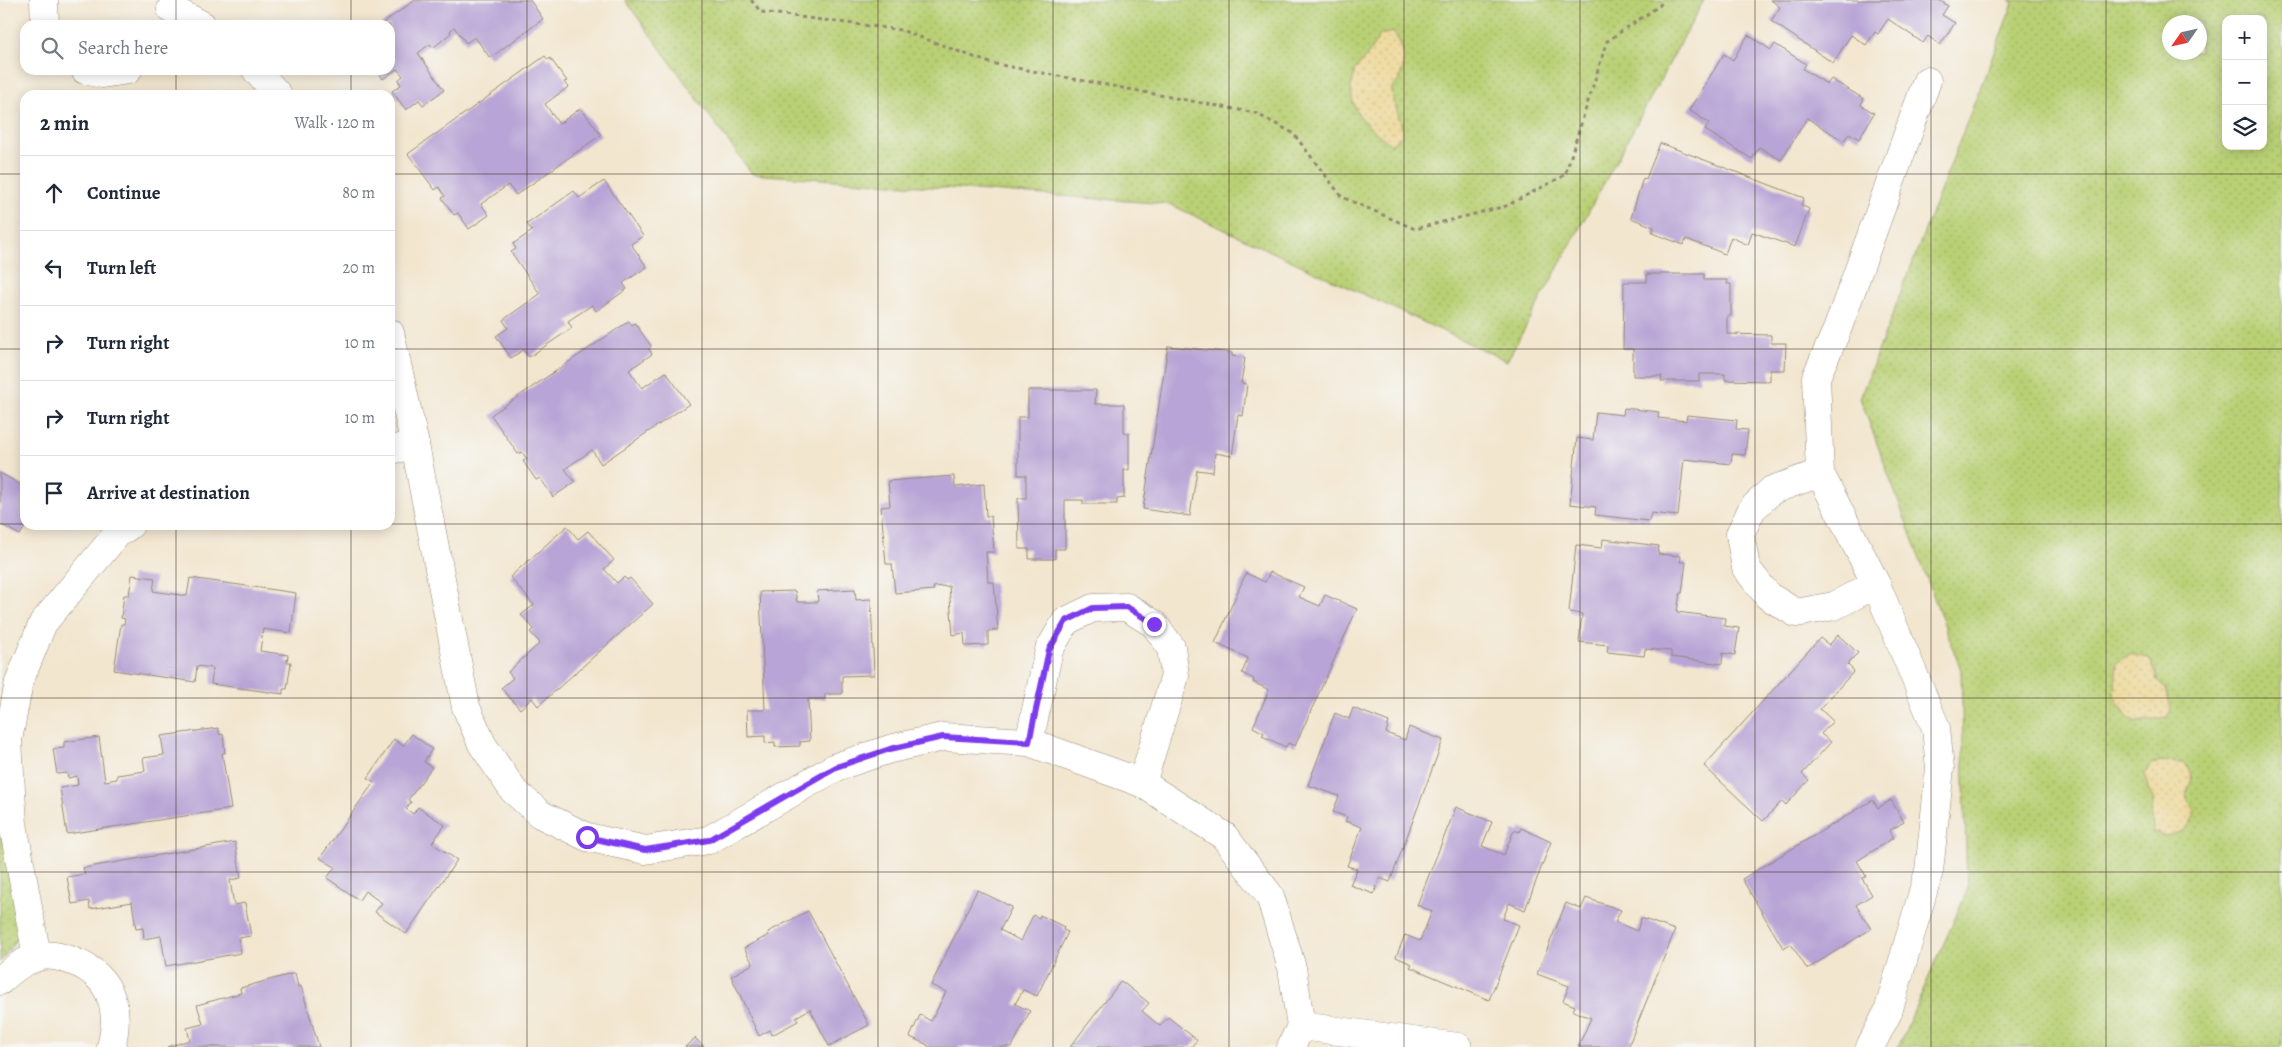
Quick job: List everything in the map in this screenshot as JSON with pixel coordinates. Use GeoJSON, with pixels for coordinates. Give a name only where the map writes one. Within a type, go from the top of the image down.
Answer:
{"type":"FeatureCollection","features":[{"type":"Feature","properties":{"kind":"street"},"geometry":{"type":"LineString","coordinates":[[44,0],[45,20]]}},
{"type":"Feature","properties":{"kind":"street"},"geometry":{"type":"LineString","coordinates":[[169,11],[190,20]]}},
{"type":"Feature","properties":{"kind":"street"},"geometry":{"type":"LineString","coordinates":[[260,75],[274,90]]}},
{"type":"Feature","properties":{"kind":"street"},"geometry":{"type":"LineString","coordinates":[[1870,1047],[1888,1012],[1928,871],[1940,768],[1936,728],[1876,584],[1820,473],[1816,377],[1837,330],[1927,81]]}},
{"type":"Feature","properties":{"kind":"street"},"geometry":{"type":"LineString","coordinates":[[395,380],[402,447],[466,707],[482,744],[513,790],[540,814],[587,837],[645,850],[709,840],[836,767],[890,749],[943,737],[1029,742],[1142,783],[1224,836],[1270,896],[1292,968],[1296,1036],[1458,1047]]}},
{"type":"Feature","properties":{"kind":"street"},"geometry":{"type":"LineString","coordinates":[[1820,473],[1772,490],[1752,509],[1740,534],[1746,568],[1768,596],[1796,612],[1834,606],[1876,584]]}},
{"type":"Feature","properties":{"kind":"street"},"geometry":{"type":"LineString","coordinates":[[37,957],[13,824],[8,740],[19,682],[43,623],[123,530]]}},
{"type":"Feature","properties":{"kind":"street"},"geometry":{"type":"LineString","coordinates":[[1029,742],[1049,650],[1066,621],[1093,608],[1127,607],[1154,624],[1171,647],[1175,676],[1142,783]]}},
{"type":"Feature","properties":{"kind":"street"},"geometry":{"type":"LineString","coordinates":[[0,981],[17,966],[37,957],[58,957],[77,962],[95,973],[107,989],[115,1008],[116,1028],[111,1047]]}},
{"type":"Feature","properties":{"kind":"path"},"geometry":{"type":"LineString","coordinates":[[751,0],[761,12],[900,30],[990,64],[1255,113],[1293,133],[1342,197],[1415,229],[1506,206],[1565,175],[1607,41],[1659,6],[1664,0]]}},
{"type":"Feature","properties":{"kind":"green space"},"geometry":{"type":"Polygon","coordinates":[[[625,0],[1704,0],[1507,361],[1169,204],[752,174],[625,0]]]}},
{"type":"Feature","properties":{"kind":"green space"},"geometry":{"type":"Polygon","coordinates":[[[2009,0],[2282,0],[2282,1047],[1898,1047],[1967,891],[1961,670],[1860,398],[2013,3],[2009,0]]]}},
{"type":"Feature","properties":{"kind":"green space"},"geometry":{"type":"Polygon","coordinates":[[[0,831],[7,855],[19,935],[0,962],[0,831]]]}},
{"type":"Feature","properties":{"kind":"sand"},"geometry":{"type":"Polygon","coordinates":[[[1393,32],[1402,47],[1404,64],[1400,80],[1392,87],[1393,100],[1401,122],[1402,136],[1391,145],[1359,115],[1352,99],[1351,89],[1354,71],[1369,53],[1380,35],[1393,32]]]}},
{"type":"Feature","properties":{"kind":"sand"},"geometry":{"type":"Polygon","coordinates":[[[2129,654],[2149,658],[2156,672],[2156,679],[2166,689],[2171,709],[2167,717],[2137,722],[2129,718],[2114,697],[2117,663],[2129,654]]]}},
{"type":"Feature","properties":{"kind":"sand"},"geometry":{"type":"Polygon","coordinates":[[[2161,762],[2184,763],[2189,770],[2191,780],[2186,794],[2188,802],[2195,812],[2187,827],[2178,833],[2161,836],[2158,832],[2153,834],[2152,812],[2154,800],[2148,789],[2145,774],[2151,764],[2161,762]]]}},
{"type":"Feature","properties":{"kind":"building"},"geometry":{"type":"Polygon","coordinates":[[[415,0],[530,0],[543,19],[490,58],[475,37],[466,43],[454,27],[450,31],[451,33],[433,48],[430,44],[418,53],[444,90],[423,105],[419,100],[406,110],[394,90],[401,85],[398,80],[403,76],[397,69],[395,70],[395,20],[387,20],[415,0]]]}},
{"type":"Feature","properties":{"kind":"building"},"geometry":{"type":"Polygon","coordinates":[[[1771,0],[1939,0],[1948,6],[1942,15],[1955,23],[1940,45],[1928,36],[1923,43],[1888,19],[1878,34],[1875,32],[1866,45],[1851,35],[1833,63],[1771,21],[1780,7],[1771,0]]]}},
{"type":"Feature","properties":{"kind":"building"},"geometry":{"type":"Polygon","coordinates":[[[1748,35],[1771,50],[1775,44],[1806,64],[1803,69],[1827,84],[1831,79],[1864,99],[1861,105],[1874,113],[1859,139],[1849,133],[1844,141],[1807,118],[1781,160],[1759,147],[1752,159],[1705,130],[1709,123],[1689,110],[1724,54],[1733,60],[1748,35]]]}},
{"type":"Feature","properties":{"kind":"building"},"geometry":{"type":"Polygon","coordinates":[[[545,56],[548,60],[550,58],[567,81],[564,82],[568,87],[545,104],[559,124],[581,108],[601,135],[516,195],[508,185],[481,204],[489,215],[469,229],[458,213],[454,215],[442,198],[445,196],[439,187],[435,190],[408,154],[545,56]]]}},
{"type":"Feature","properties":{"kind":"building"},"geometry":{"type":"Polygon","coordinates":[[[380,75],[389,75],[383,79],[380,75]]]}},
{"type":"Feature","properties":{"kind":"building"},"geometry":{"type":"Polygon","coordinates":[[[1660,143],[1804,198],[1801,205],[1809,209],[1795,247],[1752,232],[1748,245],[1731,237],[1725,254],[1686,239],[1684,245],[1652,233],[1654,227],[1631,218],[1643,178],[1646,179],[1660,143]]]}},
{"type":"Feature","properties":{"kind":"building"},"geometry":{"type":"Polygon","coordinates":[[[604,181],[643,236],[631,244],[647,267],[623,283],[627,289],[596,311],[592,305],[568,321],[572,328],[529,357],[523,350],[511,358],[496,336],[508,328],[503,320],[540,294],[511,252],[516,249],[513,244],[532,231],[527,224],[574,191],[579,198],[604,181]]]}},
{"type":"Feature","properties":{"kind":"building"},"geometry":{"type":"Polygon","coordinates":[[[1647,274],[1704,274],[1704,280],[1727,280],[1727,284],[1731,284],[1731,316],[1727,316],[1727,334],[1771,335],[1771,343],[1786,343],[1785,370],[1770,370],[1770,381],[1725,380],[1725,374],[1699,374],[1699,381],[1661,381],[1662,376],[1633,376],[1633,349],[1623,349],[1624,282],[1647,282],[1647,274]]]}},
{"type":"Feature","properties":{"kind":"building"},"geometry":{"type":"Polygon","coordinates":[[[629,321],[632,325],[635,323],[651,346],[649,349],[652,354],[629,370],[642,388],[666,372],[689,404],[601,464],[592,450],[565,469],[575,482],[553,497],[540,478],[536,480],[523,461],[527,459],[522,452],[518,454],[491,415],[629,321]]]}},
{"type":"Feature","properties":{"kind":"building"},"geometry":{"type":"Polygon","coordinates":[[[1168,346],[1232,353],[1232,356],[1245,358],[1241,383],[1247,384],[1243,416],[1238,415],[1232,456],[1215,453],[1213,472],[1197,470],[1190,516],[1143,509],[1168,346]]]}},
{"type":"Feature","properties":{"kind":"building"},"geometry":{"type":"Polygon","coordinates":[[[1028,390],[1096,390],[1095,404],[1124,404],[1124,433],[1129,433],[1129,470],[1124,470],[1124,498],[1117,499],[1117,504],[1083,504],[1083,500],[1065,500],[1065,549],[1055,549],[1055,559],[1029,559],[1029,549],[1019,549],[1018,498],[1026,498],[1026,475],[1018,475],[1018,417],[1028,417],[1028,390]]]}},
{"type":"Feature","properties":{"kind":"building"},"geometry":{"type":"Polygon","coordinates":[[[1624,408],[1659,412],[1658,418],[1686,421],[1687,415],[1737,420],[1736,429],[1748,430],[1745,455],[1732,454],[1731,464],[1684,459],[1678,516],[1651,513],[1649,521],[1595,515],[1596,507],[1570,504],[1577,438],[1593,440],[1596,412],[1623,415],[1624,408]]]}},
{"type":"Feature","properties":{"kind":"building"},"geometry":{"type":"Polygon","coordinates":[[[0,473],[20,484],[20,530],[23,530],[20,535],[0,524],[0,473]]]}},
{"type":"Feature","properties":{"kind":"building"},"geometry":{"type":"Polygon","coordinates":[[[954,476],[955,487],[984,484],[986,516],[991,516],[994,552],[986,552],[988,582],[994,582],[998,630],[988,631],[988,645],[965,646],[964,633],[953,635],[949,586],[933,587],[934,590],[895,593],[892,564],[886,564],[881,507],[890,506],[888,481],[954,476]]]}},
{"type":"Feature","properties":{"kind":"building"},"geometry":{"type":"Polygon","coordinates":[[[567,526],[578,539],[588,531],[614,560],[604,569],[617,583],[624,577],[627,580],[630,578],[653,604],[538,706],[532,698],[520,709],[501,688],[513,678],[508,672],[540,643],[530,632],[534,629],[521,615],[534,605],[510,577],[567,526]]]}},
{"type":"Feature","properties":{"kind":"building"},"geometry":{"type":"Polygon","coordinates":[[[1603,539],[1659,546],[1658,554],[1681,556],[1680,562],[1686,562],[1682,593],[1680,593],[1677,612],[1725,618],[1724,626],[1739,628],[1735,655],[1723,653],[1722,664],[1671,657],[1671,651],[1645,649],[1644,656],[1607,652],[1608,645],[1579,642],[1582,614],[1569,612],[1576,545],[1602,548],[1603,539]]]}},
{"type":"Feature","properties":{"kind":"building"},"geometry":{"type":"Polygon","coordinates":[[[1270,572],[1304,587],[1299,597],[1320,606],[1325,595],[1357,609],[1295,746],[1288,743],[1286,747],[1262,736],[1264,733],[1253,727],[1269,690],[1253,682],[1254,679],[1242,673],[1248,658],[1215,643],[1246,573],[1265,582],[1270,572]]]}},
{"type":"Feature","properties":{"kind":"building"},"geometry":{"type":"Polygon","coordinates":[[[132,575],[155,578],[153,591],[187,596],[190,578],[296,593],[291,633],[263,629],[260,651],[288,655],[287,662],[291,662],[287,689],[283,689],[283,694],[211,684],[213,668],[197,666],[195,682],[114,670],[121,624],[124,624],[125,619],[121,618],[124,595],[129,595],[132,575]]]}},
{"type":"Feature","properties":{"kind":"building"},"geometry":{"type":"Polygon","coordinates":[[[855,589],[856,600],[871,599],[874,675],[842,676],[842,694],[825,694],[825,699],[808,699],[810,741],[800,742],[800,746],[775,747],[775,742],[765,743],[765,736],[748,737],[747,710],[765,710],[760,592],[795,591],[797,602],[818,602],[817,591],[855,589]]]}},
{"type":"Feature","properties":{"kind":"building"},"geometry":{"type":"Polygon","coordinates":[[[1838,635],[1858,653],[1847,664],[1854,671],[1820,709],[1833,721],[1821,734],[1831,742],[1802,774],[1809,780],[1786,805],[1782,801],[1763,821],[1704,766],[1820,638],[1829,645],[1838,635]]]}},
{"type":"Feature","properties":{"kind":"building"},"geometry":{"type":"Polygon","coordinates":[[[1353,708],[1389,722],[1386,733],[1405,740],[1409,727],[1443,740],[1390,882],[1380,878],[1374,894],[1350,885],[1357,869],[1347,866],[1362,827],[1345,821],[1347,817],[1333,812],[1339,796],[1308,785],[1335,713],[1349,719],[1353,708]]]}},
{"type":"Feature","properties":{"kind":"building"},"geometry":{"type":"Polygon","coordinates":[[[218,728],[220,735],[223,734],[225,753],[222,753],[231,809],[67,834],[60,788],[78,785],[77,776],[68,778],[67,773],[57,774],[53,749],[64,748],[64,742],[99,737],[105,781],[117,779],[117,775],[145,771],[143,758],[164,755],[161,736],[218,728]]]}},
{"type":"Feature","properties":{"kind":"building"},"geometry":{"type":"Polygon","coordinates":[[[412,734],[432,749],[424,762],[432,767],[408,800],[411,802],[406,809],[413,814],[418,807],[445,825],[432,843],[457,860],[406,934],[375,912],[382,903],[365,891],[359,900],[327,878],[335,867],[320,858],[374,782],[368,778],[394,739],[403,746],[412,734]]]}},
{"type":"Feature","properties":{"kind":"building"},"geometry":{"type":"Polygon","coordinates":[[[1873,800],[1878,808],[1891,800],[1904,822],[1889,831],[1893,838],[1857,861],[1866,876],[1862,878],[1872,895],[1856,905],[1871,929],[1807,969],[1791,944],[1783,948],[1742,879],[1873,800]]]}},
{"type":"Feature","properties":{"kind":"building"},"geometry":{"type":"Polygon","coordinates":[[[1456,807],[1492,822],[1482,846],[1504,855],[1514,830],[1519,832],[1521,828],[1551,842],[1525,910],[1509,903],[1503,919],[1519,925],[1489,1000],[1410,967],[1412,964],[1396,957],[1405,935],[1420,941],[1432,911],[1417,905],[1456,807]]]}},
{"type":"Feature","properties":{"kind":"building"},"geometry":{"type":"Polygon","coordinates":[[[235,842],[241,878],[230,880],[234,905],[245,903],[251,936],[238,938],[241,953],[166,966],[161,936],[144,939],[143,928],[136,929],[132,902],[90,909],[89,901],[72,904],[67,877],[85,874],[83,868],[235,842]]]}},
{"type":"Feature","properties":{"kind":"building"},"geometry":{"type":"Polygon","coordinates":[[[977,890],[1012,907],[1000,930],[1021,941],[1033,915],[1039,918],[1040,915],[1064,927],[1063,930],[1068,932],[1037,996],[1023,990],[1015,1004],[1030,1011],[1012,1047],[928,1047],[928,1045],[910,1037],[920,1015],[931,1021],[946,992],[931,985],[977,890]]]}},
{"type":"Feature","properties":{"kind":"building"},"geometry":{"type":"Polygon","coordinates":[[[1586,898],[1621,910],[1615,922],[1637,931],[1641,918],[1675,930],[1628,1047],[1578,1047],[1591,1018],[1573,1011],[1575,1006],[1563,1001],[1569,986],[1537,974],[1566,903],[1581,909],[1586,898]]]}},
{"type":"Feature","properties":{"kind":"building"},"geometry":{"type":"Polygon","coordinates":[[[808,911],[869,1025],[829,1046],[810,1009],[796,1017],[798,1021],[772,1035],[770,1030],[759,1036],[731,976],[753,964],[744,948],[769,935],[768,932],[808,911]]]}},
{"type":"Feature","properties":{"kind":"building"},"geometry":{"type":"Polygon","coordinates":[[[295,973],[298,987],[301,986],[319,1047],[167,1047],[190,1040],[187,1028],[203,1024],[197,1005],[241,993],[240,988],[295,973]]]}},
{"type":"Feature","properties":{"kind":"building"},"geometry":{"type":"Polygon","coordinates":[[[1121,981],[1149,1003],[1142,1011],[1160,1026],[1168,1017],[1197,1040],[1191,1047],[1070,1047],[1121,981]]]}},
{"type":"Feature","properties":{"kind":"building"},"geometry":{"type":"Polygon","coordinates":[[[695,1038],[704,1047],[685,1047],[695,1038]]]}},
{"type":"Feature","properties":{"kind":"route"},"geometry":{"type":"LineString","coordinates":[[587,837],[645,850],[709,840],[836,767],[890,749],[943,737],[1029,742],[1049,650],[1066,621],[1093,608],[1127,607],[1154,624]]}}]}
